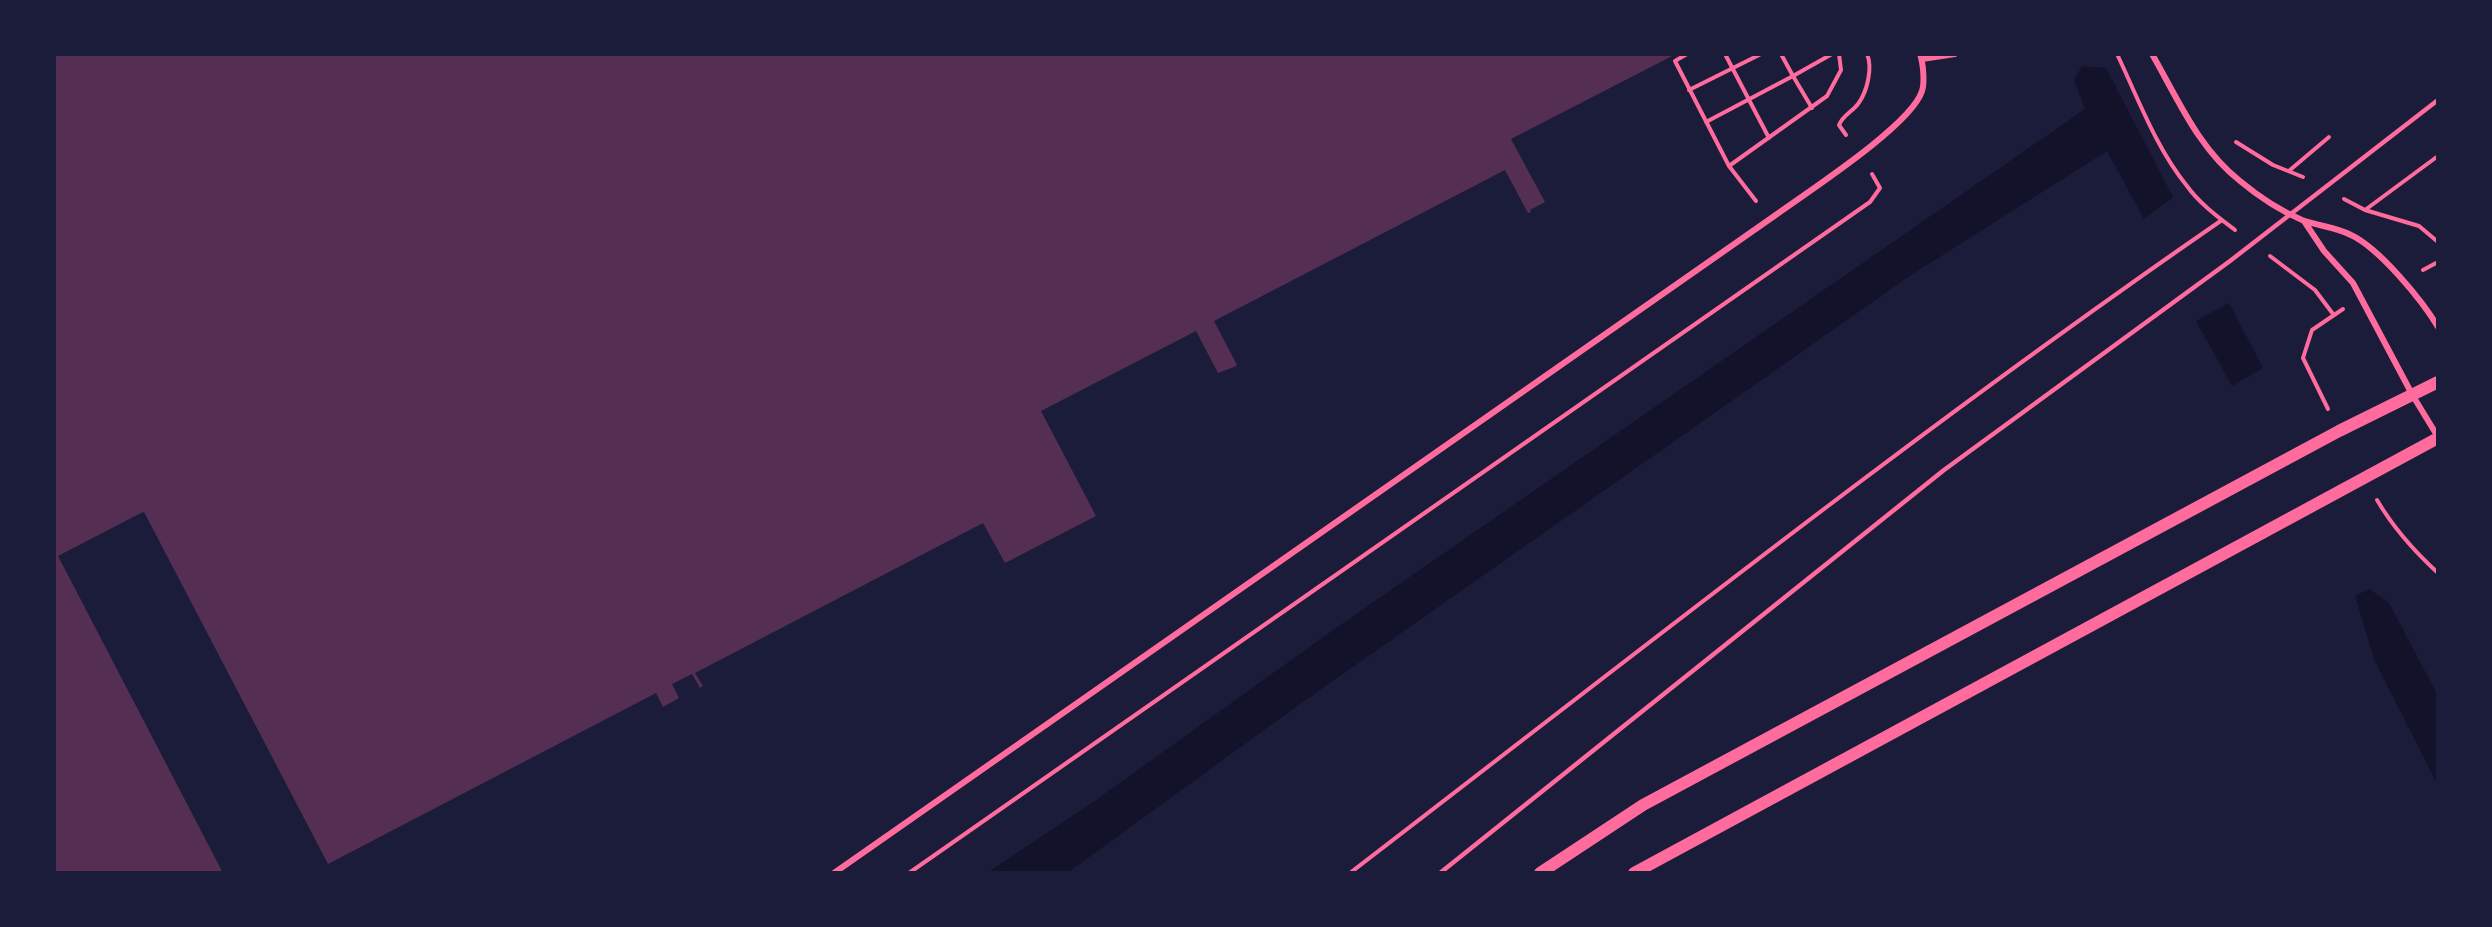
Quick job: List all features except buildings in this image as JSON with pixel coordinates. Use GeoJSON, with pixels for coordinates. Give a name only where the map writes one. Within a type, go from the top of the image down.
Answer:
{"type":"FeatureCollection","features":[{"type":"Feature","properties":{"kind":"main road"},"geometry":{"type":"LineString","coordinates":[[1540,873],[1643,805],[2339,431],[2438,382]]}},
{"type":"Feature","properties":{"kind":"main road"},"geometry":{"type":"LineString","coordinates":[[1634,873],[2438,437]]}},
{"type":"Feature","properties":{"kind":"street"},"geometry":{"type":"LineString","coordinates":[[834,873],[1770,219],[1887,134],[1908,113],[1923,90],[1921,57],[1955,54]]}},
{"type":"Feature","properties":{"kind":"street"},"geometry":{"type":"LineString","coordinates":[[2152,54],[2186,116],[2208,150],[2241,182],[2289,214],[2350,235],[2375,251],[2431,315],[2438,327]]}},
{"type":"Feature","properties":{"kind":"street"},"geometry":{"type":"LineString","coordinates":[[2304,220],[2324,251],[2358,292],[2413,396],[2438,437]]}},
{"type":"Feature","properties":{"kind":"lane"},"geometry":{"type":"LineString","coordinates":[[1440,873],[1944,470],[2326,189],[2438,100]]}},
{"type":"Feature","properties":{"kind":"path"},"geometry":{"type":"LineString","coordinates":[[1687,54],[1675,61],[1689,90],[1729,166],[1770,219]]}},
{"type":"Feature","properties":{"kind":"path"},"geometry":{"type":"LineString","coordinates":[[1725,54],[1769,138]]}},
{"type":"Feature","properties":{"kind":"path"},"geometry":{"type":"LineString","coordinates":[[1689,90],[1761,54]]}},
{"type":"Feature","properties":{"kind":"path"},"geometry":{"type":"LineString","coordinates":[[1781,54],[1812,108]]}},
{"type":"Feature","properties":{"kind":"path"},"geometry":{"type":"LineString","coordinates":[[1706,123],[1832,54]]}},
{"type":"Feature","properties":{"kind":"path"},"geometry":{"type":"LineString","coordinates":[[1729,166],[1827,96],[1841,70],[1839,54]]}},
{"type":"Feature","properties":{"kind":"path"},"geometry":{"type":"LineString","coordinates":[[909,873],[1870,202],[1880,188],[1839,125],[1841,119],[1859,103],[1867,83],[1870,61],[1867,54]]}},
{"type":"Feature","properties":{"kind":"path"},"geometry":{"type":"LineString","coordinates":[[2117,54],[2176,171],[2188,188],[2222,220],[2314,290],[2333,314]]}},
{"type":"Feature","properties":{"kind":"path"},"geometry":{"type":"LineString","coordinates":[[2290,170],[2329,137]]}},
{"type":"Feature","properties":{"kind":"path"},"geometry":{"type":"LineString","coordinates":[[2365,210],[2438,156]]}},
{"type":"Feature","properties":{"kind":"path"},"geometry":{"type":"LineString","coordinates":[[1350,873],[2080,318],[2222,220]]}},
{"type":"Feature","properties":{"kind":"shaded area"},"geometry":{"type":"Polygon","coordinates":[[[2082,66],[2106,68],[2173,197],[2144,219],[2107,151],[1911,275],[1300,704],[1067,873],[987,873],[1093,802],[1339,626],[2085,109],[2074,80],[2082,66]]]}},
{"type":"Feature","properties":{"kind":"shaded area"},"geometry":{"type":"Polygon","coordinates":[[[2229,303],[2263,368],[2232,386],[2196,321],[2229,303]]]}},
{"type":"Feature","properties":{"kind":"shaded area"},"geometry":{"type":"Polygon","coordinates":[[[2369,589],[2389,603],[2438,696],[2438,786],[2374,659],[2355,596],[2369,589]]]}}]}
